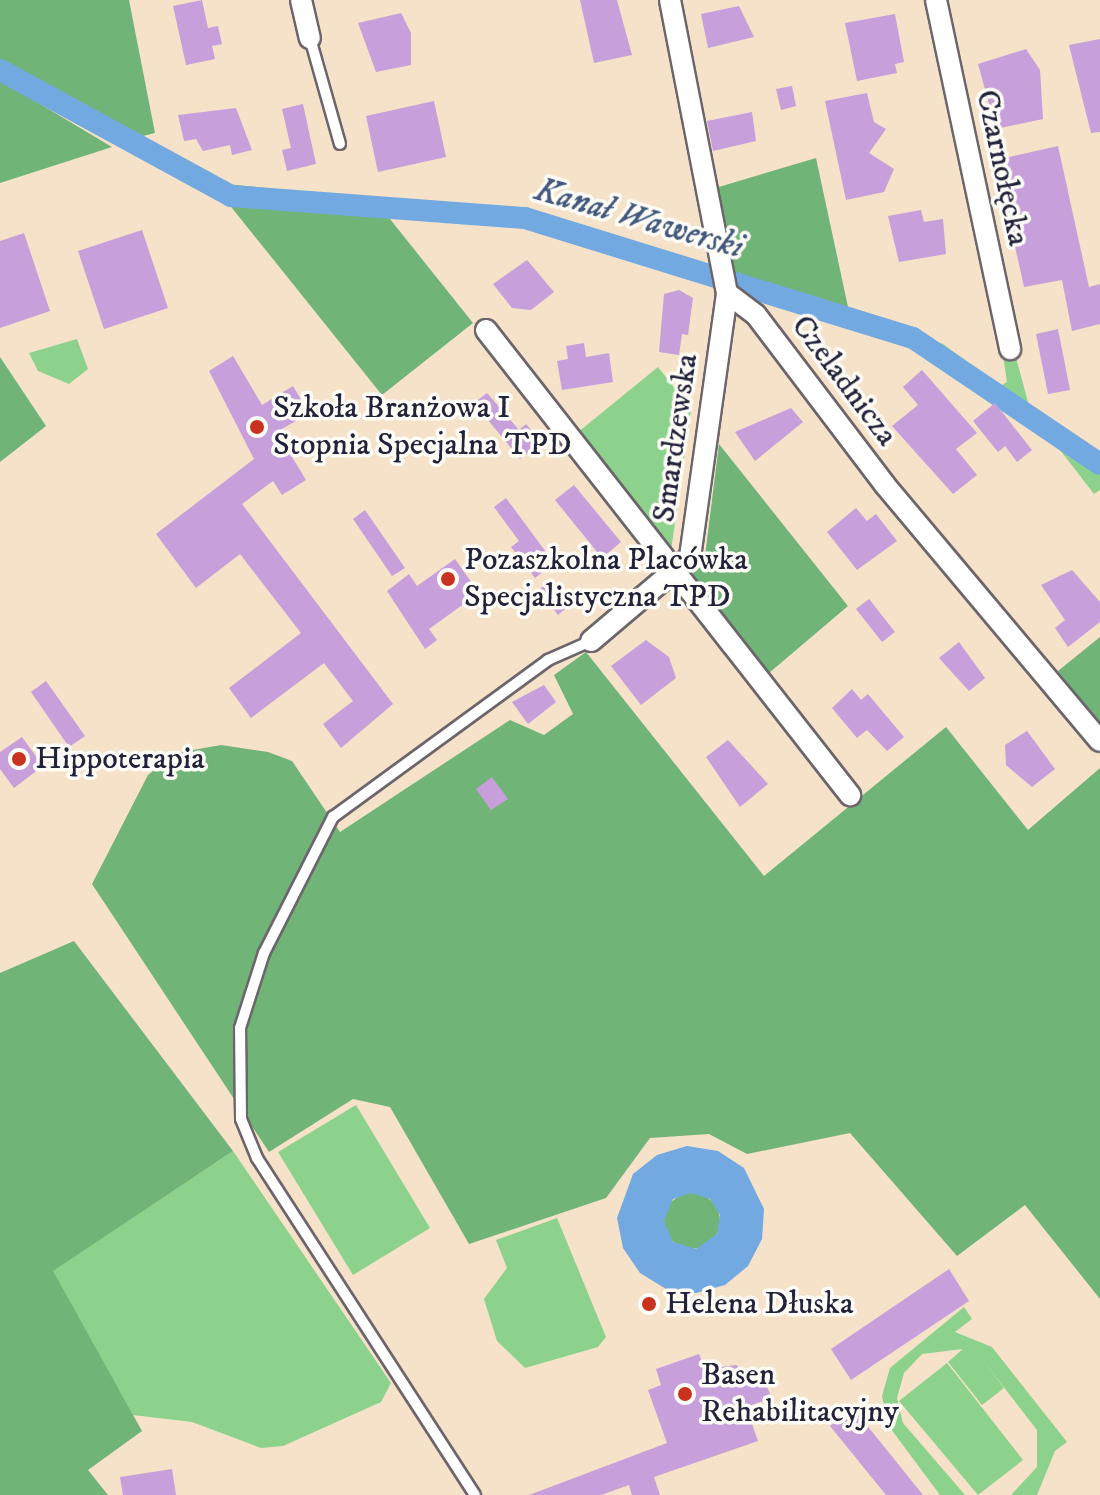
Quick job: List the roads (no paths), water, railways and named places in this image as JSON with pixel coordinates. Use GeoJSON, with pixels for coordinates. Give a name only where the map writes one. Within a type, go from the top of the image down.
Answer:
{"type":"FeatureCollection","features":[{"type":"Feature","properties":{"kind":"street"},"geometry":{"type":"LineString","coordinates":[[301,0],[310,38]]}},
{"type":"Feature","properties":{"kind":"street"},"geometry":{"type":"LineString","coordinates":[[670,0],[724,284]]}},
{"type":"Feature","properties":{"kind":"street","name":"Czarnołęcka"},"geometry":{"type":"LineString","coordinates":[[936,0],[1010,349]]}},
{"type":"Feature","properties":{"kind":"street","name":"Smardzewska"},"geometry":{"type":"LineString","coordinates":[[591,641],[678,572],[690,557],[724,284]]}},
{"type":"Feature","properties":{"kind":"street","name":"Czeladnicza"},"geometry":{"type":"LineString","coordinates":[[724,284],[756,315],[885,485],[1100,741]]}},
{"type":"Feature","properties":{"kind":"street"},"geometry":{"type":"LineString","coordinates":[[486,330],[850,795]]}},
{"type":"Feature","properties":{"kind":"lane"},"geometry":{"type":"LineString","coordinates":[[310,38],[340,144]]}},
{"type":"Feature","properties":{"kind":"lane"},"geometry":{"type":"LineString","coordinates":[[475,1495],[257,1158],[241,1119],[240,1028],[264,953],[333,817],[548,660],[591,641]]}},
{"type":"Feature","properties":{"kind":"water"},"geometry":{"type":"Polygon","coordinates":[[[687,1146],[718,1151],[744,1168],[764,1209],[762,1239],[748,1266],[725,1285],[696,1293],[666,1289],[640,1273],[623,1248],[617,1218],[633,1174],[657,1155],[687,1146]],[[691,1193],[673,1199],[664,1221],[673,1242],[696,1249],[717,1234],[720,1215],[710,1199],[691,1193]]]}},
{"type":"Feature","properties":{"kind":"waterway","name":"Kanał Wawerski"},"geometry":{"type":"LineString","coordinates":[[0,70],[231,196],[525,218],[913,338],[1100,464]]}},
{"type":"Feature","properties":{"kind":"place","name":"Szkoła Branżowa I Stopnia Specjalna TPD"},"geometry":{"type":"Point","coordinates":[257,427]}},
{"type":"Feature","properties":{"kind":"place","name":"Pozaszkolna Placówka Specjalistyczna TPD"},"geometry":{"type":"Point","coordinates":[448,579]}},
{"type":"Feature","properties":{"kind":"place","name":"Hippoterapia"},"geometry":{"type":"Point","coordinates":[19,759]}},
{"type":"Feature","properties":{"kind":"place","name":"Helena Dłuska"},"geometry":{"type":"Point","coordinates":[649,1304]}},
{"type":"Feature","properties":{"kind":"place","name":"Basen Rehabilitacyjny"},"geometry":{"type":"Point","coordinates":[685,1394]}}]}
